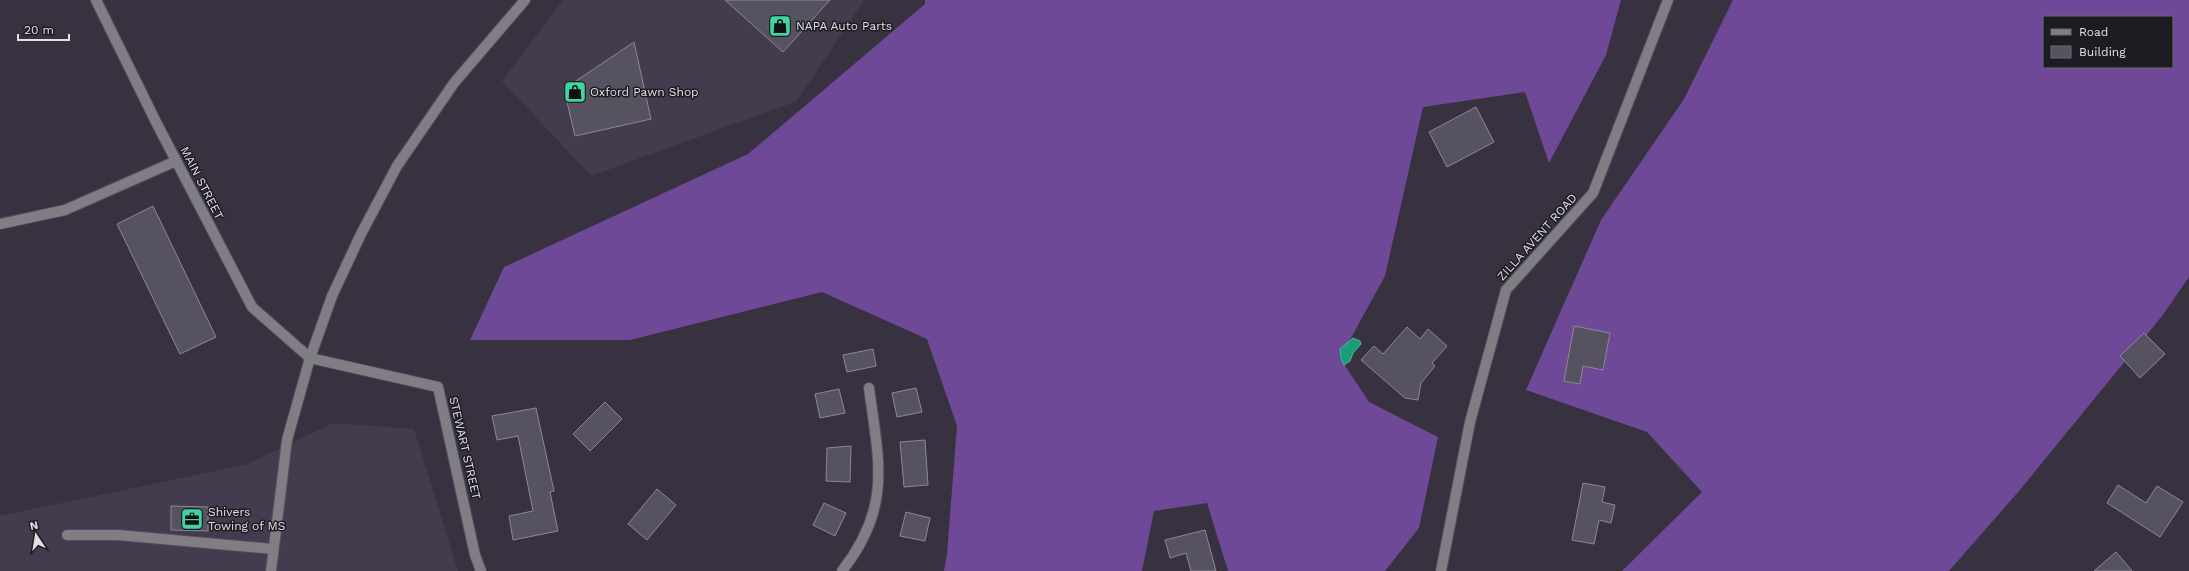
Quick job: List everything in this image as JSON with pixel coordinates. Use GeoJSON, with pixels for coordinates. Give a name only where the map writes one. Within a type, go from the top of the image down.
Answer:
{"type":"FeatureCollection","features":[{"type":"Feature","properties":{"kind":"street","name":"MAIN STREET"},"geometry":{"type":"LineString","coordinates":[[96,0],[176,161],[252,307],[310,358]]}},
{"type":"Feature","properties":{"kind":"street"},"geometry":{"type":"LineString","coordinates":[[271,571],[287,440],[310,358],[332,296],[361,234],[397,166],[454,83],[525,0]]}},
{"type":"Feature","properties":{"kind":"street","name":"ZILLA AVENT ROAD"},"geometry":{"type":"LineString","coordinates":[[1441,571],[1470,422],[1506,290],[1593,193],[1668,0]]}},
{"type":"Feature","properties":{"kind":"street"},"geometry":{"type":"LineString","coordinates":[[0,224],[65,210],[176,161]]}},
{"type":"Feature","properties":{"kind":"street","name":"STEWART STREET"},"geometry":{"type":"LineString","coordinates":[[310,358],[438,387],[475,555],[481,571]]}},
{"type":"Feature","properties":{"kind":"street"},"geometry":{"type":"LineString","coordinates":[[842,571],[856,553],[868,530],[875,508],[880,482],[870,388]]}},
{"type":"Feature","properties":{"kind":"street"},"geometry":{"type":"LineString","coordinates":[[67,535],[118,535],[273,549]]}},
{"type":"Feature","properties":{"kind":"shaded area"},"geometry":{"type":"Polygon","coordinates":[[[563,0],[864,0],[797,101],[591,176],[502,81],[563,0]]]}},
{"type":"Feature","properties":{"kind":"shaded area"},"geometry":{"type":"Polygon","coordinates":[[[925,0],[1621,0],[1606,55],[1549,163],[1525,92],[1423,107],[1385,276],[1340,358],[1369,402],[1438,437],[1419,528],[1385,571],[1228,571],[1207,503],[1154,511],[1142,571],[944,571],[947,554],[957,426],[927,339],[822,292],[630,340],[470,340],[504,267],[748,154],[925,4],[925,0]]]}},
{"type":"Feature","properties":{"kind":"shaded area"},"geometry":{"type":"Polygon","coordinates":[[[1733,0],[2189,0],[2189,277],[2162,316],[2019,491],[1949,571],[1622,571],[1702,492],[1647,432],[1526,390],[1601,220],[1684,99],[1733,0]]]}},
{"type":"Feature","properties":{"kind":"shaded area"},"geometry":{"type":"Polygon","coordinates":[[[1353,338],[1360,341],[1361,344],[1353,353],[1350,361],[1344,365],[1341,359],[1340,349],[1353,338]]]}},
{"type":"Feature","properties":{"kind":"shaded area"},"geometry":{"type":"Polygon","coordinates":[[[333,423],[414,429],[458,571],[0,571],[0,516],[248,464],[333,423]]]}},
{"type":"Feature","properties":{"kind":"building","name":"NAPA Auto Parts"},"geometry":{"type":"Polygon","coordinates":[[[725,0],[830,0],[783,52],[725,0]]]}},
{"type":"Feature","properties":{"kind":"building"},"geometry":{"type":"Polygon","coordinates":[[[634,42],[651,119],[575,136],[564,89],[634,42]]]}},
{"type":"Feature","properties":{"kind":"building"},"geometry":{"type":"Polygon","coordinates":[[[1476,107],[1494,142],[1447,167],[1429,132],[1476,107]]]}},
{"type":"Feature","properties":{"kind":"building"},"geometry":{"type":"Polygon","coordinates":[[[153,206],[216,337],[180,354],[117,224],[153,206]]]}},
{"type":"Feature","properties":{"kind":"building"},"geometry":{"type":"Polygon","coordinates":[[[1574,326],[1610,333],[1603,370],[1583,366],[1580,384],[1564,381],[1574,326]]]}},
{"type":"Feature","properties":{"kind":"building"},"geometry":{"type":"Polygon","coordinates":[[[1407,327],[1420,339],[1428,329],[1447,346],[1432,363],[1435,366],[1421,383],[1418,400],[1405,398],[1361,360],[1374,346],[1383,354],[1407,327]]]}},
{"type":"Feature","properties":{"kind":"building"},"geometry":{"type":"Polygon","coordinates":[[[2144,333],[2165,354],[2140,378],[2120,356],[2144,333]]]}},
{"type":"Feature","properties":{"kind":"building"},"geometry":{"type":"Polygon","coordinates":[[[873,349],[876,366],[847,372],[843,355],[873,349]]]}},
{"type":"Feature","properties":{"kind":"building"},"geometry":{"type":"Polygon","coordinates":[[[916,388],[922,412],[897,417],[892,393],[916,388]]]}},
{"type":"Feature","properties":{"kind":"building"},"geometry":{"type":"Polygon","coordinates":[[[839,389],[845,413],[820,418],[815,394],[839,389]]]}},
{"type":"Feature","properties":{"kind":"building"},"geometry":{"type":"Polygon","coordinates":[[[605,402],[622,419],[590,451],[573,434],[605,402]]]}},
{"type":"Feature","properties":{"kind":"building"},"geometry":{"type":"Polygon","coordinates":[[[536,408],[554,491],[550,492],[558,531],[513,540],[509,516],[533,511],[518,436],[497,440],[492,416],[536,408]]]}},
{"type":"Feature","properties":{"kind":"building"},"geometry":{"type":"Polygon","coordinates":[[[925,440],[928,485],[904,487],[900,442],[925,440]]]}},
{"type":"Feature","properties":{"kind":"building"},"geometry":{"type":"Polygon","coordinates":[[[851,446],[850,482],[826,481],[827,448],[851,446]]]}},
{"type":"Feature","properties":{"kind":"building"},"geometry":{"type":"Polygon","coordinates":[[[1583,483],[1605,487],[1602,502],[1615,505],[1611,523],[1599,520],[1594,544],[1572,540],[1583,483]]]}},
{"type":"Feature","properties":{"kind":"building"},"geometry":{"type":"Polygon","coordinates":[[[2118,485],[2146,503],[2157,486],[2183,502],[2160,537],[2107,503],[2118,485]]]}},
{"type":"Feature","properties":{"kind":"building"},"geometry":{"type":"Polygon","coordinates":[[[657,489],[676,505],[647,540],[628,524],[657,489]]]}},
{"type":"Feature","properties":{"kind":"building"},"geometry":{"type":"Polygon","coordinates":[[[824,503],[846,513],[835,536],[813,525],[824,503]]]}},
{"type":"Feature","properties":{"kind":"building"},"geometry":{"type":"Polygon","coordinates":[[[171,506],[208,507],[208,531],[171,530],[171,506]]]}},
{"type":"Feature","properties":{"kind":"building"},"geometry":{"type":"Polygon","coordinates":[[[906,512],[930,518],[925,541],[900,536],[906,512]]]}},
{"type":"Feature","properties":{"kind":"building"},"geometry":{"type":"Polygon","coordinates":[[[1205,530],[1216,571],[1191,571],[1186,553],[1170,558],[1165,540],[1205,530]]]}},
{"type":"Feature","properties":{"kind":"building"},"geometry":{"type":"Polygon","coordinates":[[[2116,552],[2132,571],[2094,571],[2116,552]]]}},
{"type":"Feature","properties":{"kind":"place","name":"NAPA Auto Parts"},"geometry":{"type":"Point","coordinates":[780,26]}},
{"type":"Feature","properties":{"kind":"place","name":"Oxford Pawn Shop"},"geometry":{"type":"Point","coordinates":[575,92]}},
{"type":"Feature","properties":{"kind":"place","name":"Shivers Towing of MS"},"geometry":{"type":"Point","coordinates":[192,519]}}]}
